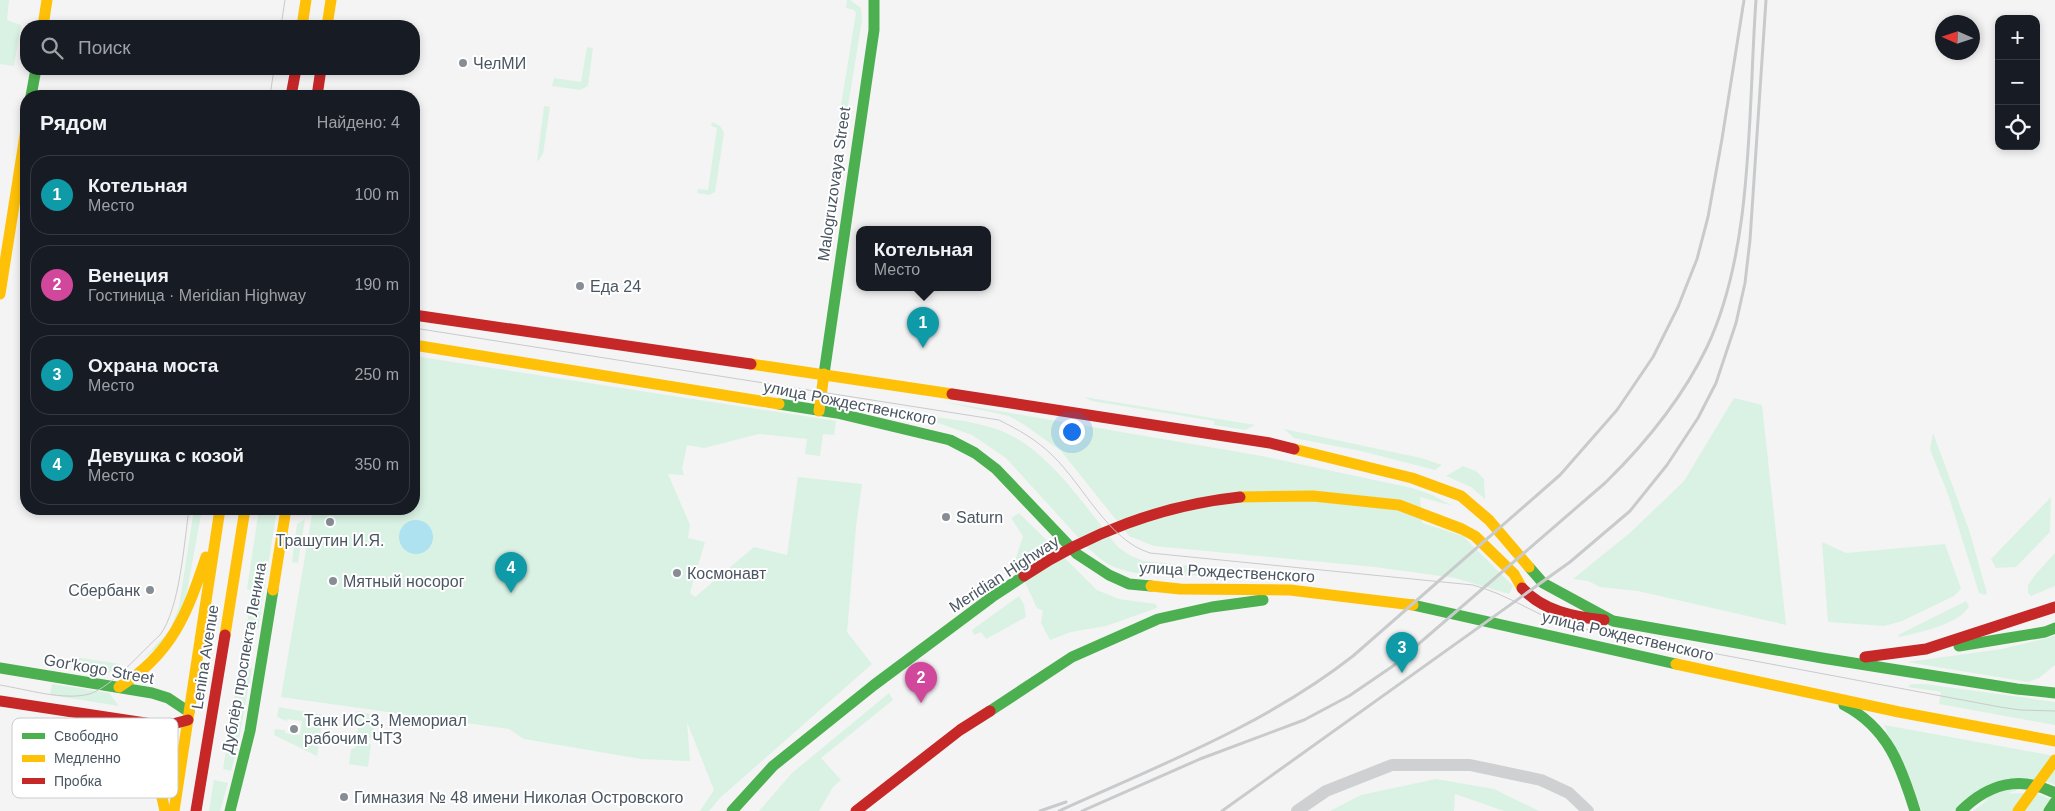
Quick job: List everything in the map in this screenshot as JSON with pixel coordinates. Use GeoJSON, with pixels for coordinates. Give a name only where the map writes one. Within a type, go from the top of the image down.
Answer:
{"type":"FeatureCollection","features":[{"type":"Feature","properties":{"kind":"main road"},"geometry":{"type":"LineString","coordinates":[[43,20],[47,0]]}},
{"type":"Feature","properties":{"kind":"main road"},"geometry":{"type":"LineString","coordinates":[[303,20],[306,0]]}},
{"type":"Feature","properties":{"kind":"main road"},"geometry":{"type":"LineString","coordinates":[[328,20],[331,0]]}},
{"type":"Feature","properties":{"kind":"main road","name":"Malogruzovaya Street"},"geometry":{"type":"LineString","coordinates":[[819,411],[874,30],[874,0]]}},
{"type":"Feature","properties":{"kind":"main road"},"geometry":{"type":"LineString","coordinates":[[32,90],[35,75]]}},
{"type":"Feature","properties":{"kind":"main road"},"geometry":{"type":"LineString","coordinates":[[292,90],[295,75]]}},
{"type":"Feature","properties":{"kind":"main road"},"geometry":{"type":"LineString","coordinates":[[318,90],[320,75]]}},
{"type":"Feature","properties":{"kind":"main road"},"geometry":{"type":"LineString","coordinates":[[0,294],[20,167]]}},
{"type":"Feature","properties":{"kind":"main road","name":"улица Рождественского"},"geometry":{"type":"LineString","coordinates":[[420,316],[824,374],[1270,443],[1412,478],[1456,494],[1470,502],[1543,583],[1613,621],[1840,660],[2038,692],[2055,693]]}},
{"type":"Feature","properties":{"kind":"main road","name":"улица Рождественского"},"geometry":{"type":"LineString","coordinates":[[420,346],[819,411],[950,440],[975,453],[996,469],[1077,554],[1109,575],[1129,584],[1180,589],[1290,590],[1436,609],[1596,647],[1993,730],[2055,741]]}},
{"type":"Feature","properties":{"kind":"main road","name":"Meridian Highway"},"geometry":{"type":"LineString","coordinates":[[732,811],[773,766],[874,685],[992,597],[1048,560],[1128,523],[1167,510],[1213,500],[1252,496],[1313,496],[1399,505],[1462,529],[1474,536],[1514,574],[1522,589],[1536,601],[1574,617],[1613,621]]}},
{"type":"Feature","properties":{"kind":"main road"},"geometry":{"type":"LineString","coordinates":[[1399,505],[1433,508],[1460,516],[1506,540]]}},
{"type":"Feature","properties":{"kind":"main road"},"geometry":{"type":"LineString","coordinates":[[118,687],[144,670],[174,638],[197,586],[218,515]]}},
{"type":"Feature","properties":{"kind":"main road","name":"Lenina Avenue"},"geometry":{"type":"LineString","coordinates":[[178,787],[219,515]]}},
{"type":"Feature","properties":{"kind":"main road","name":"Lenina Avenue"},"geometry":{"type":"LineString","coordinates":[[196,811],[244,515]]}},
{"type":"Feature","properties":{"kind":"main road","name":"Дублёр проспекта Ленина"},"geometry":{"type":"LineString","coordinates":[[230,811],[250,731],[285,515]]}},
{"type":"Feature","properties":{"kind":"main road"},"geometry":{"type":"LineString","coordinates":[[856,811],[967,725],[1072,657],[1134,629],[1158,619],[1212,607],[1265,600],[1343,596]]}},
{"type":"Feature","properties":{"kind":"main road"},"geometry":{"type":"LineString","coordinates":[[1926,649],[2055,607]]}},
{"type":"Feature","properties":{"kind":"main road"},"geometry":{"type":"LineString","coordinates":[[1840,660],[1971,645],[2044,632],[2055,628]]}},
{"type":"Feature","properties":{"kind":"main road","name":"Gor'kogo Street"},"geometry":{"type":"LineString","coordinates":[[0,668],[118,687],[168,698],[190,716]]}},
{"type":"Feature","properties":{"kind":"main road"},"geometry":{"type":"LineString","coordinates":[[2038,692],[2051,680]]}},
{"type":"Feature","properties":{"kind":"main road"},"geometry":{"type":"LineString","coordinates":[[178,721],[208,705],[216,690]]}},
{"type":"Feature","properties":{"kind":"main road"},"geometry":{"type":"LineString","coordinates":[[1819,694],[1850,708],[1872,723],[1892,753],[1915,811]]}},
{"type":"Feature","properties":{"kind":"main road"},"geometry":{"type":"LineString","coordinates":[[0,701],[111,718]]}},
{"type":"Feature","properties":{"kind":"main road"},"geometry":{"type":"LineString","coordinates":[[76,713],[88,718]]}},
{"type":"Feature","properties":{"kind":"main road"},"geometry":{"type":"LineString","coordinates":[[190,716],[202,736],[204,764]]}},
{"type":"Feature","properties":{"kind":"main road"},"geometry":{"type":"LineString","coordinates":[[2018,811],[2055,760]]}},
{"type":"Feature","properties":{"kind":"main road"},"geometry":{"type":"LineString","coordinates":[[1961,811],[1986,791],[2007,785],[2031,784],[2046,787],[2055,793]]}},
{"type":"Feature","properties":{"kind":"main road"},"geometry":{"type":"LineString","coordinates":[[162,798],[165,811]]}},
{"type":"Feature","properties":{"kind":"main road","name":"Lenina Avenue"},"geometry":{"type":"LineString","coordinates":[[174,811],[176,798]]}},
{"type":"Feature","properties":{"kind":"main road"},"geometry":{"type":"LineString","coordinates":[[2049,811],[2055,802]]}},
{"type":"Feature","properties":{"kind":"street"},"geometry":{"type":"LineString","coordinates":[[1297,811],[1326,791],[1392,765],[1470,765],[1541,780],[1568,793],[1588,811]]}},
{"type":"Feature","properties":{"kind":"green space"},"geometry":{"type":"Polygon","coordinates":[[[0,0],[9,0],[7,20],[20,25],[20,31],[14,66],[0,64],[0,0]]]}},
{"type":"Feature","properties":{"kind":"green space"},"geometry":{"type":"Polygon","coordinates":[[[847,0],[861,8],[862,20],[843,137],[836,136],[856,13],[854,10],[846,8],[847,0]]]}},
{"type":"Feature","properties":{"kind":"green space"},"geometry":{"type":"Polygon","coordinates":[[[587,47],[593,48],[588,86],[580,90],[552,86],[554,78],[581,82],[587,47]]]}},
{"type":"Feature","properties":{"kind":"green space"},"geometry":{"type":"Polygon","coordinates":[[[544,106],[550,107],[543,154],[537,162],[544,106]]]}},
{"type":"Feature","properties":{"kind":"green space"},"geometry":{"type":"Polygon","coordinates":[[[712,122],[720,126],[724,133],[715,192],[709,195],[697,193],[698,189],[708,190],[717,128],[711,126],[712,122]]]}},
{"type":"Feature","properties":{"kind":"green space"},"geometry":{"type":"Polygon","coordinates":[[[420,357],[836,421],[834,435],[823,434],[820,456],[805,454],[807,439],[759,434],[704,448],[687,445],[682,469],[684,475],[668,474],[690,525],[688,538],[705,542],[690,593],[695,597],[754,547],[787,555],[798,477],[862,484],[856,527],[847,632],[872,664],[721,797],[709,811],[700,811],[714,790],[687,722],[690,761],[641,759],[524,739],[509,729],[281,697],[312,515],[420,515],[420,357]]]}},
{"type":"Feature","properties":{"kind":"green space"},"geometry":{"type":"Polygon","coordinates":[[[1084,397],[1255,425],[1245,430],[1214,425],[1214,421],[1092,401],[1084,397]]]}},
{"type":"Feature","properties":{"kind":"green space"},"geometry":{"type":"Polygon","coordinates":[[[1734,398],[1762,405],[1786,625],[1638,591],[1600,587],[1588,581],[1573,579],[1631,532],[1684,481],[1734,398]]]}},
{"type":"Feature","properties":{"kind":"green space"},"geometry":{"type":"Polygon","coordinates":[[[940,401],[1262,456],[1412,488],[1432,495],[1453,506],[1420,497],[1422,523],[1463,536],[1513,586],[1509,594],[1455,578],[1375,567],[1154,546],[1129,536],[1061,451],[1023,424],[1009,416],[940,401]]]}},
{"type":"Feature","properties":{"kind":"green space"},"geometry":{"type":"Polygon","coordinates":[[[913,414],[976,423],[1014,437],[1048,463],[1078,496],[1118,547],[1131,556],[1144,561],[1256,573],[1164,576],[1146,575],[1112,566],[1087,547],[1006,458],[972,435],[913,414]]]}},
{"type":"Feature","properties":{"kind":"green space"},"geometry":{"type":"Polygon","coordinates":[[[1284,429],[1421,458],[1442,465],[1435,470],[1361,451],[1294,438],[1284,429]]]}},
{"type":"Feature","properties":{"kind":"green space"},"geometry":{"type":"Polygon","coordinates":[[[1933,433],[1969,530],[1987,593],[1985,595],[1979,593],[1949,497],[1930,449],[1933,433]]]}},
{"type":"Feature","properties":{"kind":"green space"},"geometry":{"type":"Polygon","coordinates":[[[1463,466],[1476,471],[1484,479],[1485,499],[1471,487],[1446,476],[1463,466]]]}},
{"type":"Feature","properties":{"kind":"green space"},"geometry":{"type":"Polygon","coordinates":[[[2051,497],[2050,532],[2016,567],[1996,568],[1991,559],[2051,497]]]}},
{"type":"Feature","properties":{"kind":"green space"},"geometry":{"type":"Polygon","coordinates":[[[1019,513],[1097,590],[1119,599],[1156,604],[1157,608],[1106,626],[1071,632],[1050,640],[1041,623],[1043,611],[1037,608],[1015,561],[1023,536],[1011,518],[1019,513]]]}},
{"type":"Feature","properties":{"kind":"green space"},"geometry":{"type":"Polygon","coordinates":[[[193,515],[201,515],[184,608],[174,633],[143,659],[170,630],[179,607],[193,515]]]}},
{"type":"Feature","properties":{"kind":"green space"},"geometry":{"type":"Polygon","coordinates":[[[258,515],[276,515],[258,629],[247,625],[251,590],[247,589],[258,515]]]}},
{"type":"Feature","properties":{"kind":"green space"},"geometry":{"type":"Polygon","coordinates":[[[305,519],[298,563],[292,562],[297,524],[305,519]]]}},
{"type":"Feature","properties":{"kind":"green space"},"geometry":{"type":"Polygon","coordinates":[[[1822,542],[1846,553],[1945,544],[1961,589],[1954,596],[1902,621],[1884,626],[1828,622],[1822,542]]]}},
{"type":"Feature","properties":{"kind":"green space"},"geometry":{"type":"Polygon","coordinates":[[[2055,553],[2055,586],[2031,596],[2028,593],[2028,585],[2055,553]]]}},
{"type":"Feature","properties":{"kind":"green space"},"geometry":{"type":"Polygon","coordinates":[[[1019,596],[1024,605],[1026,617],[986,639],[981,632],[974,635],[972,630],[1019,596]]]}},
{"type":"Feature","properties":{"kind":"green space"},"geometry":{"type":"Polygon","coordinates":[[[1966,601],[1969,606],[1957,618],[1948,623],[1899,637],[1898,635],[1966,601]]]}},
{"type":"Feature","properties":{"kind":"green space"},"geometry":{"type":"Polygon","coordinates":[[[2055,636],[2055,665],[2039,678],[2028,682],[1907,662],[2002,649],[2055,636]]]}},
{"type":"Feature","properties":{"kind":"green space"},"geometry":{"type":"Polygon","coordinates":[[[75,657],[120,664],[105,676],[74,671],[75,657]]]}},
{"type":"Feature","properties":{"kind":"green space"},"geometry":{"type":"Polygon","coordinates":[[[248,668],[252,668],[231,771],[223,769],[236,687],[245,689],[248,668]]]}},
{"type":"Feature","properties":{"kind":"green space"},"geometry":{"type":"Polygon","coordinates":[[[52,684],[109,693],[119,706],[50,695],[52,684]]]}},
{"type":"Feature","properties":{"kind":"green space"},"geometry":{"type":"Polygon","coordinates":[[[1911,684],[1925,684],[2055,702],[2055,725],[1939,704],[1941,692],[1908,687],[1911,684]]]}},
{"type":"Feature","properties":{"kind":"green space"},"geometry":{"type":"Polygon","coordinates":[[[889,693],[893,700],[821,758],[841,780],[833,787],[819,811],[759,811],[792,773],[889,693]]]}},
{"type":"Feature","properties":{"kind":"green space"},"geometry":{"type":"Polygon","coordinates":[[[279,707],[323,715],[317,756],[274,735],[275,729],[285,730],[285,733],[300,735],[302,721],[287,719],[287,721],[277,717],[279,707]]]}},
{"type":"Feature","properties":{"kind":"green space"},"geometry":{"type":"Polygon","coordinates":[[[356,711],[375,715],[372,738],[357,735],[358,727],[354,725],[356,711]]]}},
{"type":"Feature","properties":{"kind":"green space"},"geometry":{"type":"Polygon","coordinates":[[[1884,725],[2055,756],[2055,785],[2046,781],[1952,811],[1922,811],[1884,725]]]}},
{"type":"Feature","properties":{"kind":"green space"},"geometry":{"type":"Polygon","coordinates":[[[357,742],[371,744],[368,767],[349,764],[351,749],[355,748],[357,742]]]}},
{"type":"Feature","properties":{"kind":"green space"},"geometry":{"type":"Polygon","coordinates":[[[1436,779],[1494,789],[1539,811],[1504,811],[1455,794],[1454,811],[1330,811],[1361,795],[1436,779]]]}},
{"type":"Feature","properties":{"kind":"green space"},"geometry":{"type":"Polygon","coordinates":[[[214,780],[228,783],[220,811],[209,811],[214,780]]]}},
{"type":"Feature","properties":{"kind":"green space"},"geometry":{"type":"Polygon","coordinates":[[[2008,793],[2038,794],[2052,800],[2055,811],[1973,811],[1989,799],[2008,793]]]}},
{"type":"Feature","properties":{"kind":"water"},"geometry":{"type":"Polygon","coordinates":[[[416,520],[423,521],[428,525],[432,530],[432,544],[428,549],[423,553],[416,554],[409,553],[404,549],[400,544],[399,537],[400,530],[404,525],[409,521],[416,520]]]}},
{"type":"Feature","properties":{"kind":"tram line"},"geometry":{"type":"LineString","coordinates":[[282,20],[285,0]]}},
{"type":"Feature","properties":{"kind":"tram line"},"geometry":{"type":"LineString","coordinates":[[271,90],[273,75]]}},
{"type":"Feature","properties":{"kind":"tram line"},"geometry":{"type":"LineString","coordinates":[[420,329],[999,420],[1028,436],[1047,450],[1064,468],[1109,525],[1121,537],[1150,553],[1473,585],[1498,594],[1568,626],[2000,707],[2020,710],[2055,711]]}},
{"type":"Feature","properties":{"kind":"tram line"},"geometry":{"type":"LineString","coordinates":[[0,685],[56,695],[79,696],[98,690],[126,668],[160,635],[167,623],[177,592],[188,515]]}},
{"type":"Feature","properties":{"kind":"railway"},"geometry":{"type":"LineString","coordinates":[[1059,811],[1211,742],[1284,703],[1319,681],[1353,656],[1560,475],[1617,410],[1653,357],[1678,307],[1697,259],[1708,217],[1744,0]]}},
{"type":"Feature","properties":{"kind":"railway"},"geometry":{"type":"LineString","coordinates":[[1082,811],[1200,759],[1304,720],[1349,696],[1393,666],[1605,483],[1648,437],[1686,385],[1707,347],[1722,308],[1733,266],[1741,222],[1746,177],[1756,0]]}},
{"type":"Feature","properties":{"kind":"railway"},"geometry":{"type":"LineString","coordinates":[[1222,811],[1570,562],[1630,511],[1667,465],[1698,418],[1716,383],[1736,323],[1745,283],[1750,240],[1766,0]]}},
{"type":"Feature","properties":{"kind":"railway"},"geometry":{"type":"LineString","coordinates":[[1040,811],[1066,802]]}},
{"type":"Feature","properties":{"kind":"traffic: fast"},"geometry":{"type":"LineString","coordinates":[[824,374],[874,30],[874,0]]}},
{"type":"Feature","properties":{"kind":"traffic: fast"},"geometry":{"type":"LineString","coordinates":[[32,90],[35,75]]}},
{"type":"Feature","properties":{"kind":"traffic: fast"},"geometry":{"type":"LineString","coordinates":[[779,404],[837,413],[950,440],[975,453],[996,469],[1077,554],[1109,575],[1129,584],[1151,586]]}},
{"type":"Feature","properties":{"kind":"traffic: fast"},"geometry":{"type":"LineString","coordinates":[[1529,567],[1543,583],[1613,621],[1822,658],[2017,689],[2055,693]]}},
{"type":"Feature","properties":{"kind":"traffic: fast"},"geometry":{"type":"LineString","coordinates":[[732,811],[773,766],[874,685],[992,597],[1024,576]]}},
{"type":"Feature","properties":{"kind":"traffic: fast"},"geometry":{"type":"LineString","coordinates":[[230,811],[250,731],[273,590]]}},
{"type":"Feature","properties":{"kind":"traffic: fast"},"geometry":{"type":"LineString","coordinates":[[990,711],[1072,657],[1158,619],[1212,607],[1263,600]]}},
{"type":"Feature","properties":{"kind":"traffic: fast"},"geometry":{"type":"LineString","coordinates":[[1413,605],[1676,664]]}},
{"type":"Feature","properties":{"kind":"traffic: fast"},"geometry":{"type":"LineString","coordinates":[[1959,646],[2045,632],[2055,628]]}},
{"type":"Feature","properties":{"kind":"traffic: fast"},"geometry":{"type":"LineString","coordinates":[[0,668],[152,693],[168,698],[189,712]]}},
{"type":"Feature","properties":{"kind":"traffic: fast"},"geometry":{"type":"LineString","coordinates":[[1844,705],[1872,725],[1891,750],[1915,811]]}},
{"type":"Feature","properties":{"kind":"traffic: fast"},"geometry":{"type":"LineString","coordinates":[[1961,811],[1982,794],[2005,785],[2029,784],[2055,793]]}},
{"type":"Feature","properties":{"kind":"traffic: fast"},"geometry":{"type":"LineString","coordinates":[[2049,811],[2055,802]]}},
{"type":"Feature","properties":{"kind":"traffic: slow"},"geometry":{"type":"LineString","coordinates":[[44,20],[47,0]]}},
{"type":"Feature","properties":{"kind":"traffic: slow"},"geometry":{"type":"LineString","coordinates":[[303,20],[306,0]]}},
{"type":"Feature","properties":{"kind":"traffic: slow"},"geometry":{"type":"LineString","coordinates":[[328,20],[331,0]]}},
{"type":"Feature","properties":{"kind":"traffic: slow"},"geometry":{"type":"LineString","coordinates":[[0,294],[20,167]]}},
{"type":"Feature","properties":{"kind":"traffic: slow"},"geometry":{"type":"LineString","coordinates":[[420,346],[779,404]]}},
{"type":"Feature","properties":{"kind":"traffic: slow"},"geometry":{"type":"LineString","coordinates":[[751,364],[952,394]]}},
{"type":"Feature","properties":{"kind":"traffic: slow"},"geometry":{"type":"LineString","coordinates":[[819,411],[824,374]]}},
{"type":"Feature","properties":{"kind":"traffic: slow"},"geometry":{"type":"LineString","coordinates":[[1294,449],[1412,478],[1461,496],[1489,520],[1529,567]]}},
{"type":"Feature","properties":{"kind":"traffic: slow"},"geometry":{"type":"LineString","coordinates":[[1240,497],[1313,496],[1399,505],[1462,529],[1475,536],[1514,574],[1522,588]]}},
{"type":"Feature","properties":{"kind":"traffic: slow"},"geometry":{"type":"LineString","coordinates":[[178,785],[219,515]]}},
{"type":"Feature","properties":{"kind":"traffic: slow"},"geometry":{"type":"LineString","coordinates":[[225,635],[244,515]]}},
{"type":"Feature","properties":{"kind":"traffic: slow"},"geometry":{"type":"LineString","coordinates":[[273,590],[285,515]]}},
{"type":"Feature","properties":{"kind":"traffic: slow"},"geometry":{"type":"LineString","coordinates":[[119,687],[152,661],[165,646],[175,631],[192,597],[206,557]]}},
{"type":"Feature","properties":{"kind":"traffic: slow"},"geometry":{"type":"LineString","coordinates":[[1151,586],[1180,589],[1290,590],[1413,605]]}},
{"type":"Feature","properties":{"kind":"traffic: slow"},"geometry":{"type":"LineString","coordinates":[[1676,664],[1899,712],[2055,741]]}},
{"type":"Feature","properties":{"kind":"traffic: slow"},"geometry":{"type":"LineString","coordinates":[[2018,811],[2055,760]]}},
{"type":"Feature","properties":{"kind":"traffic: slow"},"geometry":{"type":"LineString","coordinates":[[162,798],[165,811]]}},
{"type":"Feature","properties":{"kind":"traffic: slow"},"geometry":{"type":"LineString","coordinates":[[174,811],[176,798]]}},
{"type":"Feature","properties":{"kind":"traffic: jam"},"geometry":{"type":"LineString","coordinates":[[292,90],[295,75]]}},
{"type":"Feature","properties":{"kind":"traffic: jam"},"geometry":{"type":"LineString","coordinates":[[318,90],[320,75]]}},
{"type":"Feature","properties":{"kind":"traffic: jam"},"geometry":{"type":"LineString","coordinates":[[420,316],[751,364]]}},
{"type":"Feature","properties":{"kind":"traffic: jam"},"geometry":{"type":"LineString","coordinates":[[952,394],[1270,443],[1294,449]]}},
{"type":"Feature","properties":{"kind":"traffic: jam"},"geometry":{"type":"LineString","coordinates":[[1024,576],[1074,547],[1127,523],[1183,507],[1240,497]]}},
{"type":"Feature","properties":{"kind":"traffic: jam"},"geometry":{"type":"LineString","coordinates":[[1522,588],[1539,602],[1560,612],[1604,620]]}},
{"type":"Feature","properties":{"kind":"traffic: jam"},"geometry":{"type":"LineString","coordinates":[[1865,657],[1926,649],[2055,607]]}},
{"type":"Feature","properties":{"kind":"traffic: jam"},"geometry":{"type":"LineString","coordinates":[[196,811],[225,635]]}},
{"type":"Feature","properties":{"kind":"traffic: jam"},"geometry":{"type":"LineString","coordinates":[[0,701],[112,718]]}},
{"type":"Feature","properties":{"kind":"traffic: jam"},"geometry":{"type":"LineString","coordinates":[[856,811],[960,730],[990,711]]}},
{"type":"Feature","properties":{"kind":"traffic: jam"},"geometry":{"type":"LineString","coordinates":[[178,723],[188,720]]}},
{"type":"Feature","properties":{"kind":"place","name":"ЧелМИ"},"geometry":{"type":"Point","coordinates":[463,63]}},
{"type":"Feature","properties":{"kind":"place","name":"Еда 24"},"geometry":{"type":"Point","coordinates":[580,286]}},
{"type":"Feature","properties":{"kind":"place","name":"Котельная"},"geometry":{"type":"Point","coordinates":[923,348]}},
{"type":"Feature","properties":{"kind":"place","name":"Saturn"},"geometry":{"type":"Point","coordinates":[946,517]}},
{"type":"Feature","properties":{"kind":"place","name":"Трашутин И.Я."},"geometry":{"type":"Point","coordinates":[330,522]}},
{"type":"Feature","properties":{"kind":"place","name":"Космонавт"},"geometry":{"type":"Point","coordinates":[677,573]}},
{"type":"Feature","properties":{"kind":"place","name":"Мятный носорог"},"geometry":{"type":"Point","coordinates":[333,581]}},
{"type":"Feature","properties":{"kind":"place","name":"Сбербанк"},"geometry":{"type":"Point","coordinates":[150,590]}},
{"type":"Feature","properties":{"kind":"place","name":"Девушка с козой"},"geometry":{"type":"Point","coordinates":[511,593]}},
{"type":"Feature","properties":{"kind":"place","name":"Охрана моста"},"geometry":{"type":"Point","coordinates":[1402,673]}},
{"type":"Feature","properties":{"kind":"place","name":"Венеция"},"geometry":{"type":"Point","coordinates":[921,703]}},
{"type":"Feature","properties":{"kind":"place","name":"Танк ИС-3, Мемориал рабочим ЧТЗ"},"geometry":{"type":"Point","coordinates":[294,729]}},
{"type":"Feature","properties":{"kind":"place","name":"Гимназия № 48 имени Николая Островского"},"geometry":{"type":"Point","coordinates":[344,797]}}]}
